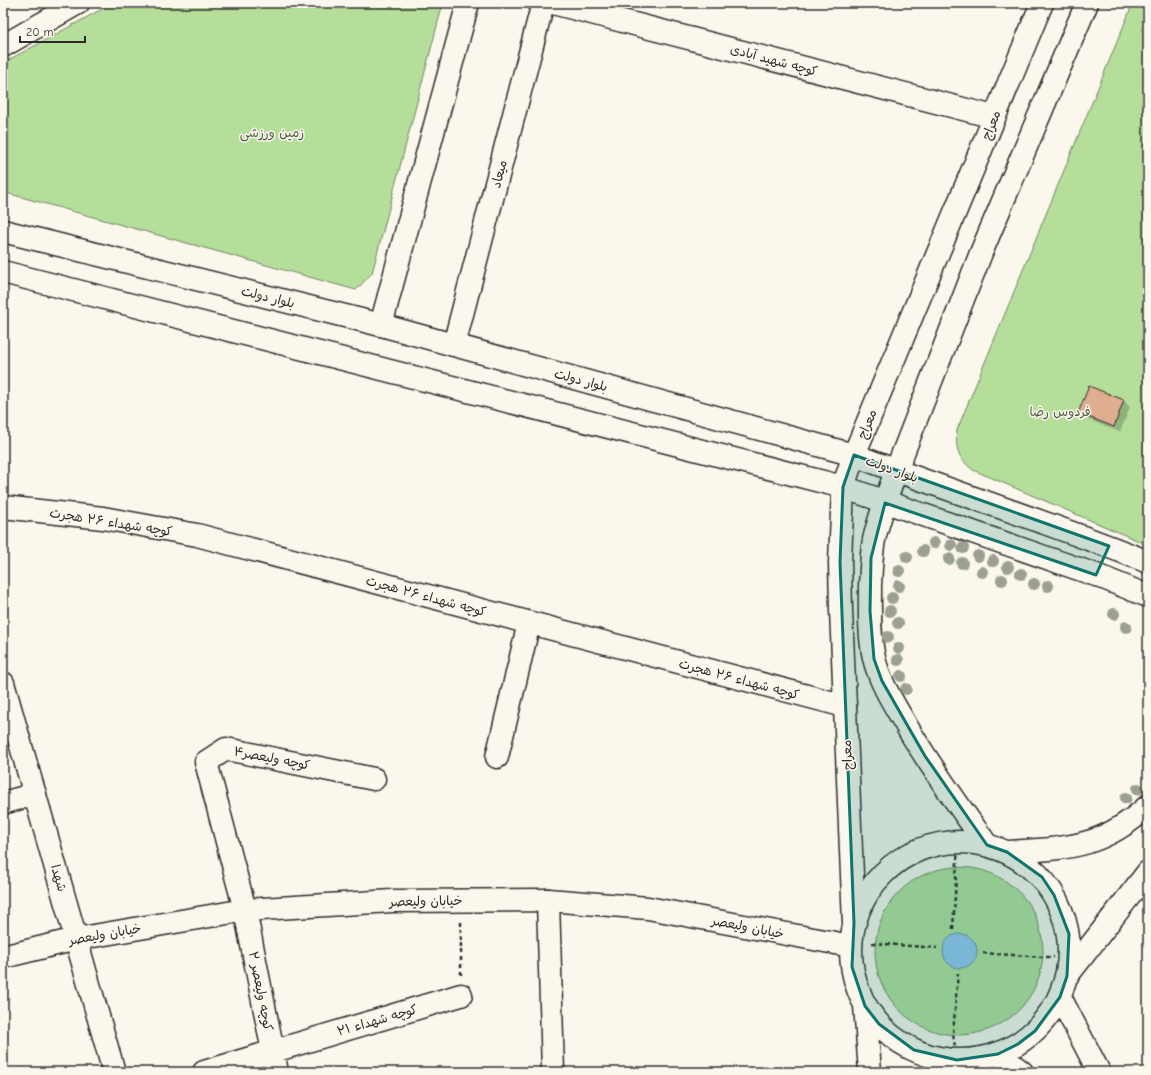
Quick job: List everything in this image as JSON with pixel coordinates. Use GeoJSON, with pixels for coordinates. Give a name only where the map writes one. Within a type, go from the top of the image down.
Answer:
{"type":"FeatureCollection","features":[{"type":"Feature","properties":{"kind":"street"},"geometry":{"type":"LineString","coordinates":[[3,46],[78,3]]}},
{"type":"Feature","properties":{"kind":"street"},"geometry":{"type":"LineString","coordinates":[[380,325],[468,3]]}},
{"type":"Feature","properties":{"kind":"street","name":"میعاد"},"geometry":{"type":"LineString","coordinates":[[454,345],[543,3]]}},
{"type":"Feature","properties":{"kind":"street","name":"کوچه شهید آبادی"},"geometry":{"type":"LineString","coordinates":[[553,3],[994,117]]}},
{"type":"Feature","properties":{"kind":"street","name":"معراج"},"geometry":{"type":"LineString","coordinates":[[854,923],[840,562],[843,487],[854,455],[1042,3]]}},
{"type":"Feature","properties":{"kind":"street"},"geometry":{"type":"LineString","coordinates":[[987,845],[925,756],[887,691],[878,670],[873,652],[870,629],[871,558],[874,540],[896,471],[981,253],[1086,3]]}},
{"type":"Feature","properties":{"kind":"street","name":"بلوار دولت"},"geometry":{"type":"LineString","coordinates":[[3,231],[380,325],[854,455],[1109,546],[1148,562]]}},
{"type":"Feature","properties":{"kind":"street"},"geometry":{"type":"LineString","coordinates":[[3,272],[843,487],[885,503],[1096,575],[1148,596]]}},
{"type":"Feature","properties":{"kind":"street","name":"کوچه شهداء ۲۶ هجرت"},"geometry":{"type":"LineString","coordinates":[[3,507],[103,518],[197,535],[845,706]]}},
{"type":"Feature","properties":{"kind":"street"},"geometry":{"type":"LineString","coordinates":[[1096,575],[1109,546]]}},
{"type":"Feature","properties":{"kind":"street"},"geometry":{"type":"LineString","coordinates":[[497,757],[529,623]]}},
{"type":"Feature","properties":{"kind":"street","name":"شهدا"},"geometry":{"type":"LineString","coordinates":[[3,683],[114,1072]]}},
{"type":"Feature","properties":{"kind":"street","name":"کوچه ولیعصر۴"},"geometry":{"type":"LineString","coordinates":[[245,910],[206,762],[226,749],[374,779]]}},
{"type":"Feature","properties":{"kind":"street"},"geometry":{"type":"LineString","coordinates":[[3,803],[35,794]]}},
{"type":"Feature","properties":{"kind":"street"},"geometry":{"type":"LineString","coordinates":[[1007,852],[1069,847],[1098,840],[1128,824],[1148,806]]}},
{"type":"Feature","properties":{"kind":"street"},"geometry":{"type":"LineString","coordinates":[[958,842],[987,845],[1007,852],[1026,863],[1042,878],[1054,895],[1064,914],[1069,934],[1068,966],[1060,997],[1049,1015],[1035,1031],[1018,1044],[998,1054],[969,1064],[935,1058],[914,1050],[895,1039],[879,1024],[865,1006],[857,987],[852,967],[851,946],[854,923],[861,904],[885,871],[901,859],[919,850],[938,844],[958,842]]}},
{"type":"Feature","properties":{"kind":"street"},"geometry":{"type":"LineString","coordinates":[[1068,966],[1148,872]]}},
{"type":"Feature","properties":{"kind":"street"},"geometry":{"type":"LineString","coordinates":[[548,900],[553,1072]]}},
{"type":"Feature","properties":{"kind":"street","name":"خیابان ولیعصر"},"geometry":{"type":"LineString","coordinates":[[3,957],[76,939],[245,910],[392,902],[461,901],[548,900],[648,908],[851,946]]}},
{"type":"Feature","properties":{"kind":"street","name":"کوچه ولیعصر ۲"},"geometry":{"type":"LineString","coordinates":[[245,910],[277,1072]]}},
{"type":"Feature","properties":{"kind":"street","name":"کوچه شهداء ۲۱"},"geometry":{"type":"LineString","coordinates":[[204,1072],[461,995]]}},
{"type":"Feature","properties":{"kind":"street"},"geometry":{"type":"LineString","coordinates":[[1060,997],[1099,1072]]}},
{"type":"Feature","properties":{"kind":"street"},"geometry":{"type":"LineString","coordinates":[[865,1006],[870,1072]]}},
{"type":"Feature","properties":{"kind":"street"},"geometry":{"type":"LineString","coordinates":[[998,1054],[1022,1072]]}},
{"type":"Feature","properties":{"kind":"path"},"geometry":{"type":"LineString","coordinates":[[953,929],[958,842]]}},
{"type":"Feature","properties":{"kind":"path"},"geometry":{"type":"LineString","coordinates":[[461,901],[461,995]]}},
{"type":"Feature","properties":{"kind":"path"},"geometry":{"type":"LineString","coordinates":[[851,946],[876,942],[937,948]]}},
{"type":"Feature","properties":{"kind":"path"},"geometry":{"type":"LineString","coordinates":[[983,953],[1043,957],[1068,966]]}},
{"type":"Feature","properties":{"kind":"path"},"geometry":{"type":"LineString","coordinates":[[958,973],[953,1034],[969,1064]]}},
{"type":"Feature","properties":{"kind":"highlighted area"},"geometry":{"type":"Polygon","coordinates":[[[854,455],[1109,546],[1096,575],[885,503],[871,558],[870,611],[874,659],[882,681],[925,756],[987,845],[1007,852],[1042,877],[1054,895],[1069,934],[1067,976],[1060,997],[1035,1031],[1018,1044],[998,1054],[957,1060],[914,1050],[879,1024],[865,1006],[852,967],[854,923],[840,562],[843,487],[854,455]]]}},
{"type":"Feature","properties":{"kind":"green space","name":"زمین ورزشی"},"geometry":{"type":"Polygon","coordinates":[[[113,3],[443,3],[372,273],[356,290],[3,192],[3,63],[113,3]]]}},
{"type":"Feature","properties":{"kind":"green space","name":"فردوس رضا"},"geometry":{"type":"Polygon","coordinates":[[[1133,3],[1148,3],[1148,545],[973,470],[961,457],[957,448],[957,430],[1133,3]]]}},
{"type":"Feature","properties":{"kind":"green space"},"geometry":{"type":"Polygon","coordinates":[[[959,867],[983,871],[998,877],[1012,886],[1024,898],[1033,912],[1039,927],[1043,951],[1039,975],[1033,990],[1024,1004],[1012,1016],[998,1025],[983,1031],[959,1035],[935,1031],[920,1025],[906,1016],[894,1004],[885,990],[879,975],[875,951],[879,927],[885,912],[894,898],[906,886],[920,877],[935,871],[959,867]]]}},
{"type":"Feature","properties":{"kind":"water"},"geometry":{"type":"Polygon","coordinates":[[[963,934],[970,936],[975,941],[977,951],[975,961],[970,966],[957,968],[950,966],[945,961],[943,948],[945,941],[950,936],[963,934]]]}},
{"type":"Feature","properties":{"kind":"building"},"geometry":{"type":"Polygon","coordinates":[[[1089,386],[1124,400],[1114,427],[1078,413],[1089,386]]]}}]}
